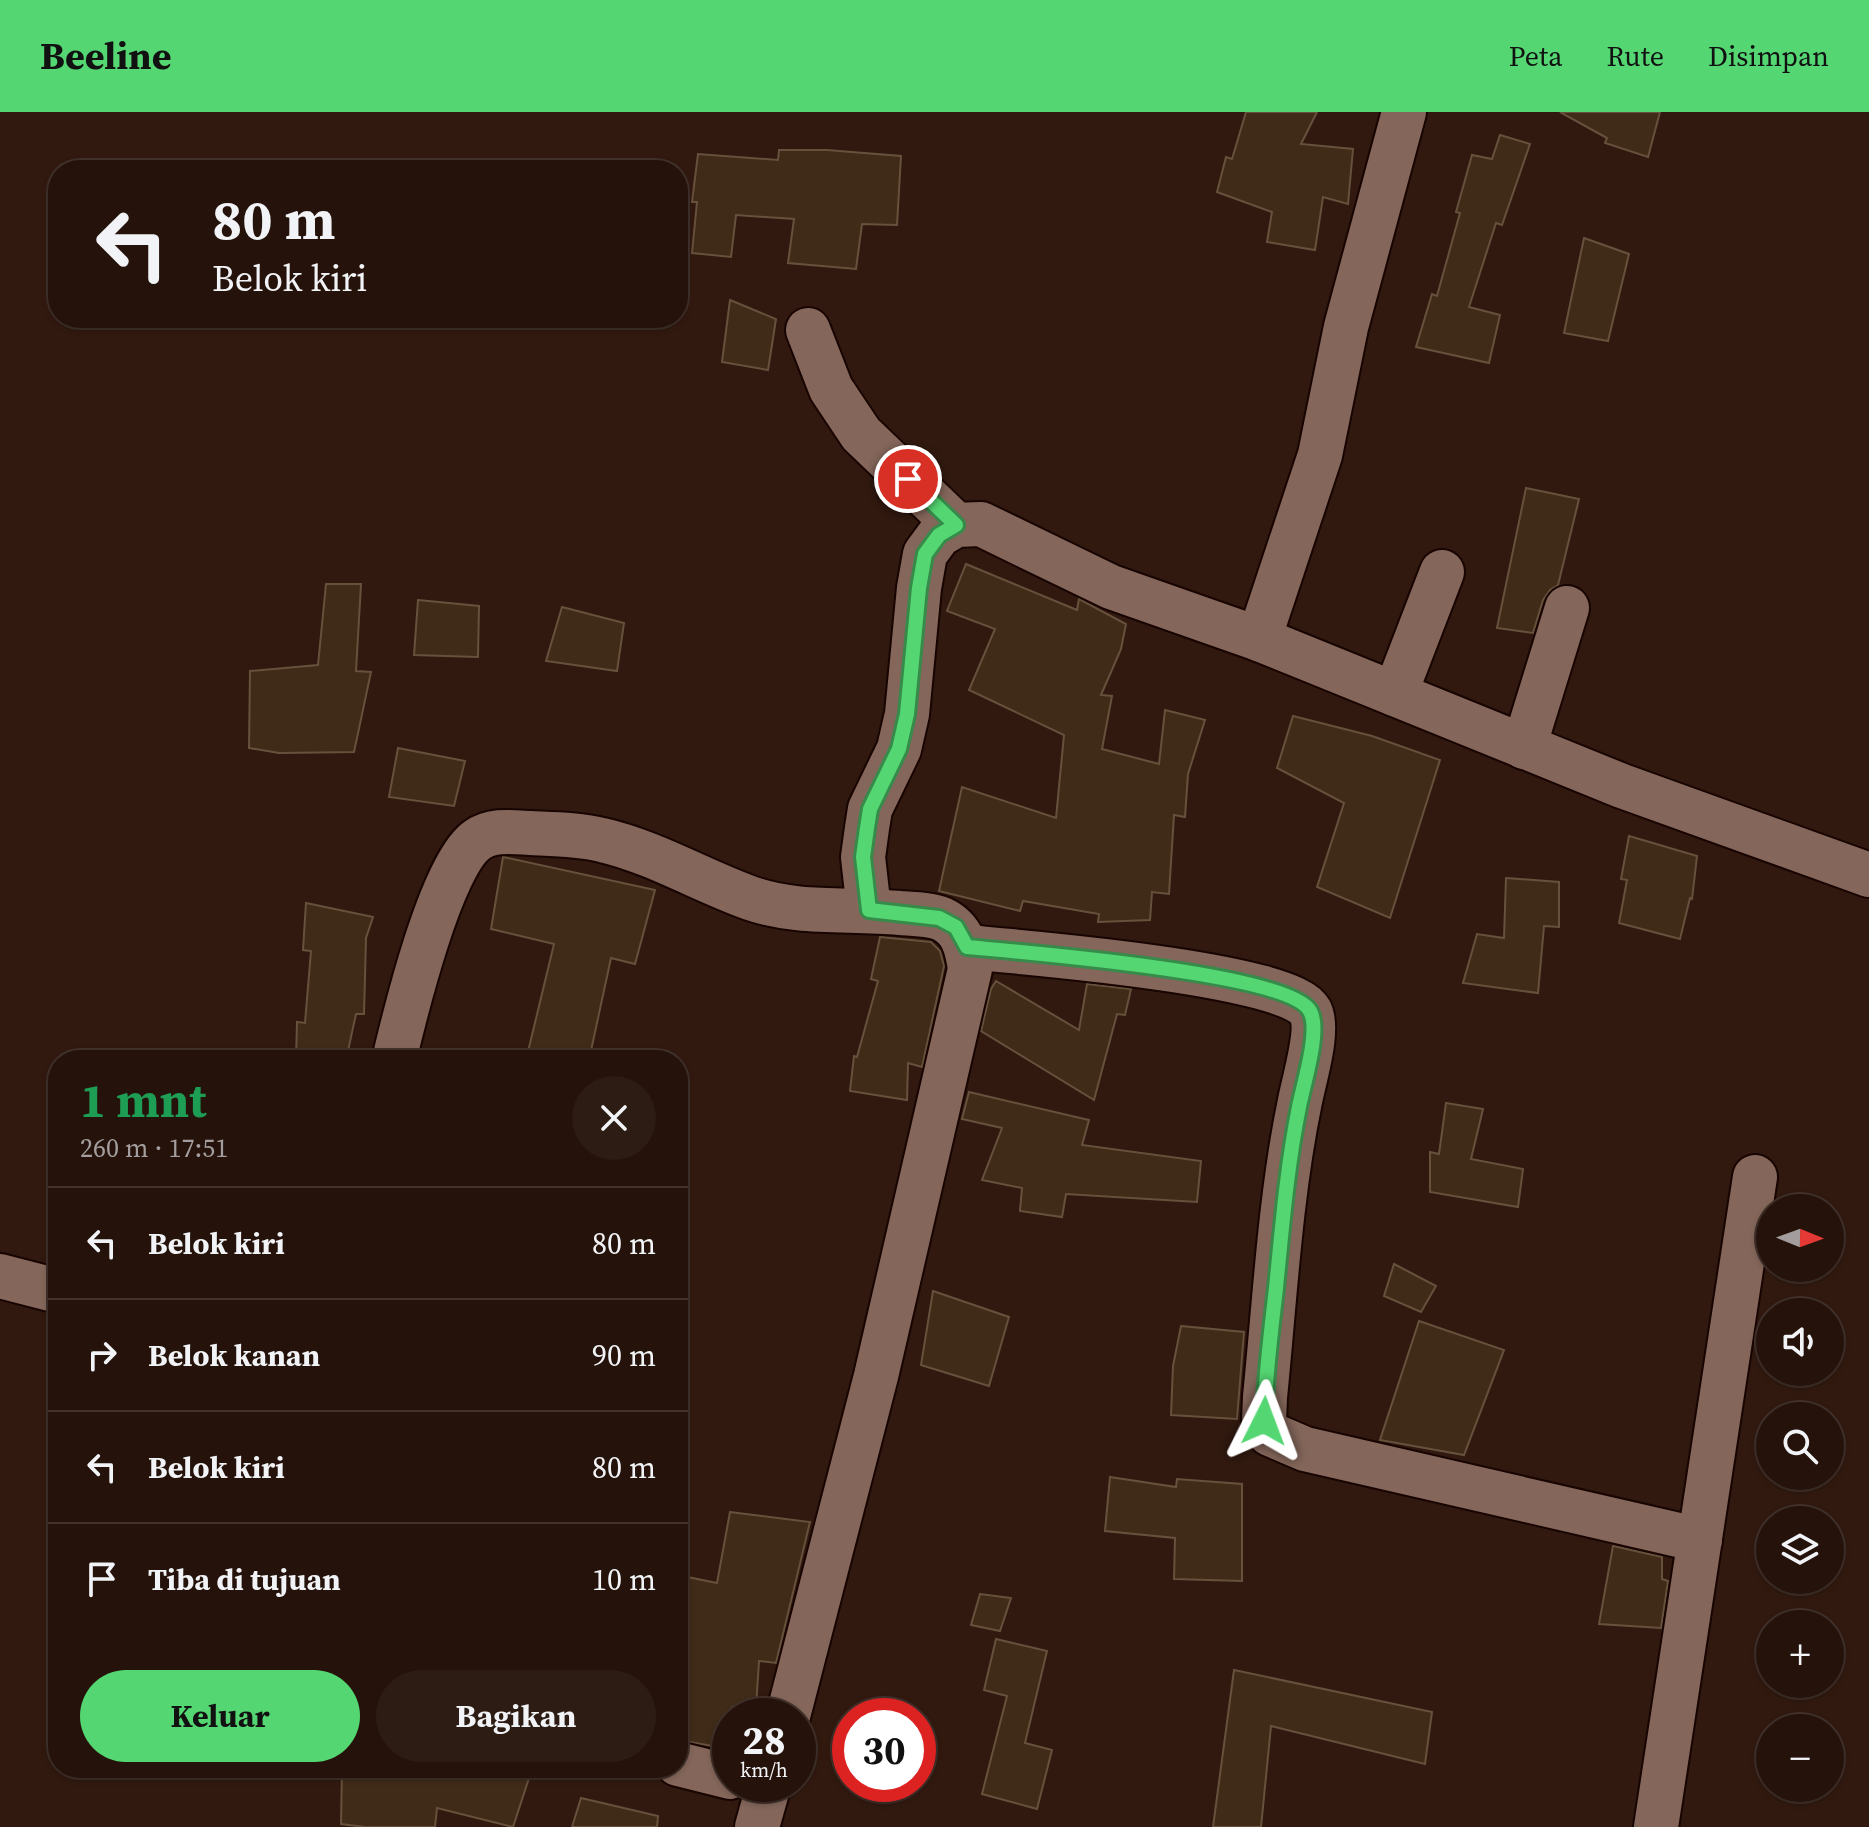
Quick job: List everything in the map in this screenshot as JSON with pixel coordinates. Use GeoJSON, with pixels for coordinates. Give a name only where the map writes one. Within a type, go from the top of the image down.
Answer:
{"type":"FeatureCollection","features":[{"type":"Feature","properties":{"kind":"street"},"geometry":{"type":"LineString","coordinates":[[1259,639],[1320,455],[1346,327],[1404,112]]}},
{"type":"Feature","properties":{"kind":"street"},"geometry":{"type":"LineString","coordinates":[[808,330],[831,389],[861,434],[956,525]]}},
{"type":"Feature","properties":{"kind":"street"},"geometry":{"type":"LineString","coordinates":[[869,910],[863,857],[867,828],[870,809],[889,774],[904,726],[925,554],[939,535],[956,525],[981,524],[1111,587],[1259,639],[1622,786],[1869,875]]}},
{"type":"Feature","properties":{"kind":"street"},"geometry":{"type":"LineString","coordinates":[[1395,694],[1442,572]]}},
{"type":"Feature","properties":{"kind":"street"},"geometry":{"type":"LineString","coordinates":[[1524,747],[1567,608]]}},
{"type":"Feature","properties":{"kind":"street"},"geometry":{"type":"LineString","coordinates":[[396,1050],[412,988],[449,881],[463,854],[478,839],[499,832],[601,839],[635,849],[752,899],[785,908],[869,910],[939,918],[956,927],[967,947],[970,969],[876,1376],[793,1698]]}},
{"type":"Feature","properties":{"kind":"street"},"geometry":{"type":"LineString","coordinates":[[967,947],[1097,960],[1233,981],[1287,995],[1300,1001],[1311,1013],[1313,1032],[1281,1232],[1265,1397],[1264,1421],[1270,1434],[1305,1449],[1700,1540]]}},
{"type":"Feature","properties":{"kind":"street"},"geometry":{"type":"LineString","coordinates":[[1656,1827],[1755,1177]]}},
{"type":"Feature","properties":{"kind":"street"},"geometry":{"type":"LineString","coordinates":[[0,1276],[48,1288]]}},
{"type":"Feature","properties":{"kind":"street"},"geometry":{"type":"LineString","coordinates":[[688,1768],[712,1776]]}},
{"type":"Feature","properties":{"kind":"building"},"geometry":{"type":"Polygon","coordinates":[[[1246,112],[1317,112],[1301,144],[1353,149],[1348,204],[1323,197],[1315,250],[1267,242],[1272,212],[1217,192],[1226,157],[1232,159],[1246,112]]]}},
{"type":"Feature","properties":{"kind":"building"},"geometry":{"type":"Polygon","coordinates":[[[1560,112],[1660,112],[1648,157],[1605,143],[1607,138],[1560,112]]]}},
{"type":"Feature","properties":{"kind":"building"},"geometry":{"type":"Polygon","coordinates":[[[1500,135],[1530,144],[1502,225],[1496,223],[1469,307],[1500,315],[1489,363],[1416,347],[1432,294],[1437,296],[1472,155],[1492,159],[1500,135]]]}},
{"type":"Feature","properties":{"kind":"building"},"geometry":{"type":"Polygon","coordinates":[[[779,150],[901,156],[897,225],[862,224],[856,269],[788,263],[794,219],[736,215],[731,257],[692,253],[697,202],[692,202],[698,154],[778,160],[779,150]]]}},
{"type":"Feature","properties":{"kind":"building"},"geometry":{"type":"Polygon","coordinates":[[[1584,238],[1629,254],[1608,341],[1564,333],[1584,238]]]}},
{"type":"Feature","properties":{"kind":"building"},"geometry":{"type":"Polygon","coordinates":[[[730,300],[776,319],[768,370],[722,362],[730,300]]]}},
{"type":"Feature","properties":{"kind":"building"},"geometry":{"type":"Polygon","coordinates":[[[1526,488],[1579,499],[1558,585],[1543,600],[1533,633],[1497,628],[1526,488]]]}},
{"type":"Feature","properties":{"kind":"building"},"geometry":{"type":"Polygon","coordinates":[[[966,564],[1077,610],[1079,599],[1126,624],[1121,649],[1101,695],[1112,696],[1102,749],[1159,764],[1165,710],[1205,720],[1188,774],[1185,817],[1174,815],[1169,894],[1152,892],[1150,920],[1098,922],[1099,914],[1023,901],[1020,911],[939,891],[962,787],[1056,818],[1064,735],[969,690],[995,629],[947,611],[966,564]]]}},
{"type":"Feature","properties":{"kind":"building"},"geometry":{"type":"Polygon","coordinates":[[[326,584],[361,584],[356,671],[371,672],[354,752],[279,753],[249,748],[250,671],[318,665],[326,584]]]}},
{"type":"Feature","properties":{"kind":"building"},"geometry":{"type":"Polygon","coordinates":[[[418,600],[479,606],[478,657],[414,655],[418,600]]]}},
{"type":"Feature","properties":{"kind":"building"},"geometry":{"type":"Polygon","coordinates":[[[562,607],[624,623],[617,671],[546,661],[562,607]]]}},
{"type":"Feature","properties":{"kind":"building"},"geometry":{"type":"Polygon","coordinates":[[[1293,716],[1372,736],[1440,760],[1390,918],[1317,887],[1344,803],[1277,768],[1293,716]]]}},
{"type":"Feature","properties":{"kind":"building"},"geometry":{"type":"Polygon","coordinates":[[[398,748],[465,761],[454,806],[389,797],[398,748]]]}},
{"type":"Feature","properties":{"kind":"building"},"geometry":{"type":"Polygon","coordinates":[[[1629,836],[1697,856],[1692,899],[1680,939],[1619,923],[1627,880],[1621,879],[1629,836]]]}},
{"type":"Feature","properties":{"kind":"building"},"geometry":{"type":"Polygon","coordinates":[[[503,857],[655,890],[635,964],[611,958],[591,1050],[528,1050],[554,944],[491,929],[503,857]]]}},
{"type":"Feature","properties":{"kind":"building"},"geometry":{"type":"Polygon","coordinates":[[[1506,878],[1559,882],[1559,927],[1544,926],[1538,993],[1463,983],[1477,934],[1504,938],[1506,878]]]}},
{"type":"Feature","properties":{"kind":"building"},"geometry":{"type":"Polygon","coordinates":[[[306,903],[373,917],[366,938],[364,1014],[356,1014],[348,1050],[296,1050],[297,1022],[305,1023],[311,951],[303,950],[306,903]]]}},
{"type":"Feature","properties":{"kind":"building"},"geometry":{"type":"Polygon","coordinates":[[[880,937],[931,942],[940,951],[944,966],[922,1067],[908,1063],[907,1100],[850,1091],[854,1056],[857,1057],[878,981],[871,979],[880,937]]]}},
{"type":"Feature","properties":{"kind":"building"},"geometry":{"type":"Polygon","coordinates":[[[996,981],[1079,1030],[1087,984],[1131,989],[1125,1015],[1117,1014],[1094,1100],[981,1031],[991,989],[996,981]]]}},
{"type":"Feature","properties":{"kind":"building"},"geometry":{"type":"Polygon","coordinates":[[[969,1092],[1089,1120],[1082,1145],[1201,1161],[1197,1202],[1066,1194],[1062,1217],[1020,1211],[1022,1188],[982,1180],[1002,1128],[962,1119],[969,1092]]]}},
{"type":"Feature","properties":{"kind":"building"},"geometry":{"type":"Polygon","coordinates":[[[1446,1103],[1483,1109],[1471,1159],[1523,1169],[1518,1207],[1430,1192],[1430,1152],[1439,1154],[1446,1103]]]}},
{"type":"Feature","properties":{"kind":"building"},"geometry":{"type":"Polygon","coordinates":[[[1394,1264],[1436,1286],[1421,1312],[1384,1296],[1394,1264]]]}},
{"type":"Feature","properties":{"kind":"building"},"geometry":{"type":"Polygon","coordinates":[[[933,1291],[1009,1317],[989,1386],[921,1365],[933,1291]]]}},
{"type":"Feature","properties":{"kind":"building"},"geometry":{"type":"Polygon","coordinates":[[[1419,1321],[1504,1350],[1464,1455],[1380,1440],[1419,1321]]]}},
{"type":"Feature","properties":{"kind":"building"},"geometry":{"type":"Polygon","coordinates":[[[1181,1326],[1244,1332],[1237,1419],[1171,1415],[1173,1366],[1181,1326]]]}},
{"type":"Feature","properties":{"kind":"building"},"geometry":{"type":"Polygon","coordinates":[[[1110,1477],[1176,1487],[1177,1479],[1242,1484],[1242,1581],[1174,1579],[1175,1538],[1105,1531],[1110,1477]]]}},
{"type":"Feature","properties":{"kind":"building"},"geometry":{"type":"Polygon","coordinates":[[[730,1512],[810,1522],[776,1663],[759,1661],[757,1698],[712,1698],[712,1746],[688,1742],[688,1577],[717,1583],[730,1512]]]}},
{"type":"Feature","properties":{"kind":"building"},"geometry":{"type":"Polygon","coordinates":[[[1613,1546],[1662,1557],[1662,1579],[1668,1581],[1661,1628],[1599,1624],[1613,1546]]]}},
{"type":"Feature","properties":{"kind":"building"},"geometry":{"type":"Polygon","coordinates":[[[980,1594],[1011,1598],[1000,1631],[971,1625],[980,1594]]]}},
{"type":"Feature","properties":{"kind":"building"},"geometry":{"type":"Polygon","coordinates":[[[996,1639],[1047,1651],[1025,1743],[1052,1750],[1037,1809],[982,1794],[1007,1696],[984,1690],[996,1639]]]}},
{"type":"Feature","properties":{"kind":"building"},"geometry":{"type":"Polygon","coordinates":[[[1234,1670],[1432,1712],[1425,1764],[1271,1726],[1261,1827],[1213,1827],[1234,1670]]]}},
{"type":"Feature","properties":{"kind":"building"},"geometry":{"type":"Polygon","coordinates":[[[342,1778],[529,1778],[513,1827],[437,1808],[435,1827],[341,1824],[342,1778]]]}},
{"type":"Feature","properties":{"kind":"building"},"geometry":{"type":"Polygon","coordinates":[[[581,1798],[658,1816],[657,1827],[572,1827],[581,1798]]]}},
{"type":"Feature","properties":{"kind":"route"},"geometry":{"type":"LineString","coordinates":[[908,479],[956,525],[939,535],[925,554],[907,714],[899,749],[870,809],[867,828],[863,857],[869,910],[939,918],[956,927],[967,947],[1097,960],[1233,981],[1287,995],[1300,1001],[1311,1013],[1313,1032],[1281,1232],[1264,1421]]}}]}
